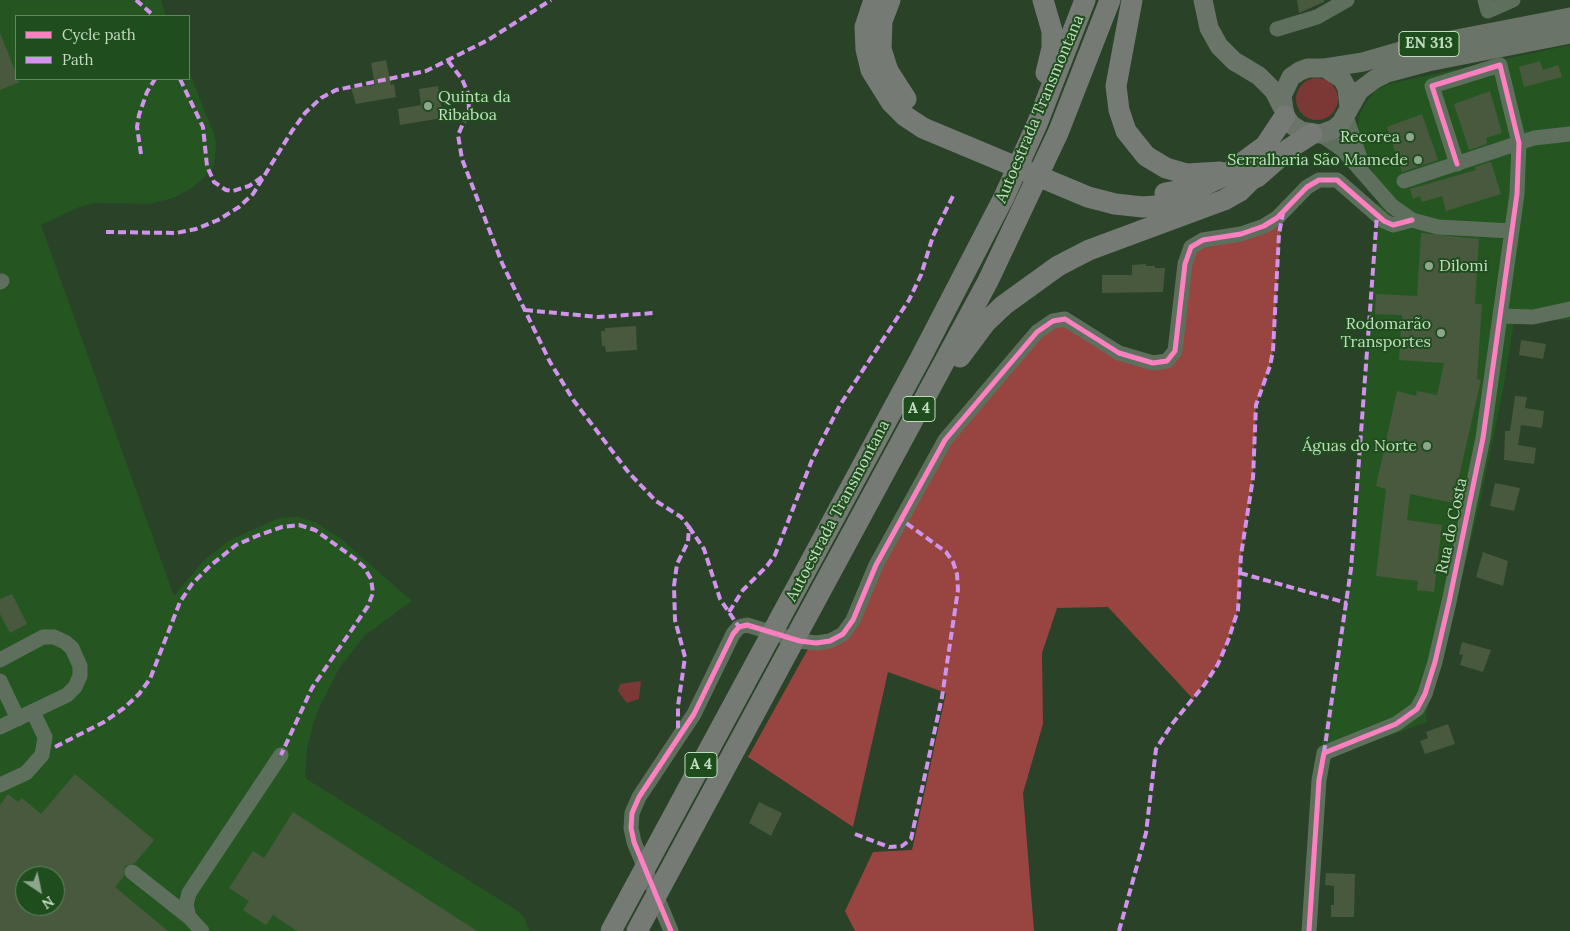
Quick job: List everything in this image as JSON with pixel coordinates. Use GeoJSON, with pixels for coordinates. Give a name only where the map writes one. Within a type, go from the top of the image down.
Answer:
{"type":"FeatureCollection","features":[{"type":"Feature","properties":{"kind":"highway"},"geometry":{"type":"LineString","coordinates":[[874,0],[868,15],[865,38],[868,60],[883,91],[898,110],[934,134],[1073,192],[1115,204],[1144,207],[1181,205],[1215,196],[1247,172],[1316,134]]}},
{"type":"Feature","properties":{"kind":"highway"},"geometry":{"type":"LineString","coordinates":[[890,0],[881,30],[881,49],[888,71],[898,89],[911,103],[949,128],[1071,179],[1102,189],[1131,194],[1173,193],[1200,187],[1247,172]]}},
{"type":"Feature","properties":{"kind":"highway"},"geometry":{"type":"LineString","coordinates":[[1032,122],[1052,48],[1052,24],[1043,0]]}},
{"type":"Feature","properties":{"kind":"highway","name":"Autoestrada Transmontana"},"geometry":{"type":"LineString","coordinates":[[612,931],[850,489],[999,195],[1085,0]]}},
{"type":"Feature","properties":{"kind":"highway","name":"Autoestrada Transmontana"},"geometry":{"type":"LineString","coordinates":[[637,931],[812,611],[988,281],[1058,134],[1110,0]]}},
{"type":"Feature","properties":{"kind":"highway"},"geometry":{"type":"LineString","coordinates":[[1132,0],[1116,86],[1120,117],[1130,138],[1152,161],[1180,173],[1247,172]]}},
{"type":"Feature","properties":{"kind":"highway"},"geometry":{"type":"LineString","coordinates":[[812,611],[864,531],[948,375],[969,343],[994,314],[1023,289],[1073,258],[1224,200],[1235,194],[1247,172],[1270,141],[1284,112]]}},
{"type":"Feature","properties":{"kind":"main road"},"geometry":{"type":"LineString","coordinates":[[1203,0],[1209,28],[1219,46],[1234,61],[1259,76],[1274,92],[1292,125],[1301,131],[1316,134]]}},
{"type":"Feature","properties":{"kind":"main road","name":"EN 313"},"geometry":{"type":"LineString","coordinates":[[1259,76],[1278,76],[1308,68],[1325,68],[1363,62],[1415,47],[1570,17]]}},
{"type":"Feature","properties":{"kind":"main road","name":"EN 313"},"geometry":{"type":"LineString","coordinates":[[1316,134],[1334,129],[1347,112],[1359,91],[1387,73],[1419,64],[1570,34]]}},
{"type":"Feature","properties":{"kind":"main road"},"geometry":{"type":"LineString","coordinates":[[1325,68],[1334,72],[1344,83],[1349,97],[1347,112]]}},
{"type":"Feature","properties":{"kind":"main road"},"geometry":{"type":"LineString","coordinates":[[1284,112],[1282,96],[1285,86],[1291,77],[1300,71]]}},
{"type":"Feature","properties":{"kind":"street"},"geometry":{"type":"LineString","coordinates":[[1277,29],[1317,17],[1347,0]]}},
{"type":"Feature","properties":{"kind":"street"},"geometry":{"type":"LineString","coordinates":[[1486,6],[1514,0]]}},
{"type":"Feature","properties":{"kind":"street","name":"Rua do Costa"},"geometry":{"type":"LineString","coordinates":[[1309,931],[1319,790],[1324,753],[1396,724],[1411,714],[1422,702],[1435,662],[1483,438],[1512,231],[1519,143],[1500,65],[1432,86],[1458,164]]}},
{"type":"Feature","properties":{"kind":"street"},"geometry":{"type":"LineString","coordinates":[[1347,112],[1355,148],[1370,181]]}},
{"type":"Feature","properties":{"kind":"street"},"geometry":{"type":"LineString","coordinates":[[1316,134],[1343,150],[1392,206],[1412,220],[1438,226],[1512,231]]}},
{"type":"Feature","properties":{"kind":"street"},"geometry":{"type":"LineString","coordinates":[[1404,181],[1543,136],[1570,134]]}},
{"type":"Feature","properties":{"kind":"street"},"geometry":{"type":"LineString","coordinates":[[671,931],[634,842],[631,828],[632,813],[639,797],[694,714],[733,634],[740,627],[747,625],[800,640],[816,642],[830,641],[843,634],[853,620],[873,570],[948,434],[1041,329],[1053,320],[1065,319],[1119,353],[1149,362],[1163,362],[1172,357],[1175,351],[1186,259],[1189,250],[1198,242],[1241,234],[1264,226],[1277,218],[1313,182],[1325,178],[1342,183],[1388,224],[1398,225],[1412,220]]}},
{"type":"Feature","properties":{"kind":"street"},"geometry":{"type":"LineString","coordinates":[[1501,316],[1533,317],[1570,309]]}},
{"type":"Feature","properties":{"kind":"street"},"geometry":{"type":"LineString","coordinates":[[0,660],[43,637],[54,637],[65,642],[77,656],[80,676],[76,687],[54,702],[0,727]]}},
{"type":"Feature","properties":{"kind":"street"},"geometry":{"type":"LineString","coordinates":[[0,681],[18,718]]}},
{"type":"Feature","properties":{"kind":"street"},"geometry":{"type":"LineString","coordinates":[[0,785],[33,767],[43,752],[45,737],[33,712]]}},
{"type":"Feature","properties":{"kind":"street"},"geometry":{"type":"LineString","coordinates":[[189,917],[186,905],[189,893],[281,755]]}},
{"type":"Feature","properties":{"kind":"street"},"geometry":{"type":"LineString","coordinates":[[132,872],[189,917],[202,931]]}},
{"type":"Feature","properties":{"kind":"shaded area"},"geometry":{"type":"Polygon","coordinates":[[[0,0],[161,0],[166,15],[15,15],[15,80],[190,80],[190,74],[214,134],[216,145],[214,165],[207,175],[192,188],[173,198],[149,204],[95,203],[79,207],[41,225],[174,596],[204,560],[230,540],[279,518],[299,517],[317,523],[341,539],[412,601],[365,635],[340,667],[319,708],[312,728],[307,748],[305,778],[518,911],[525,919],[529,931],[0,931],[0,0]]]}},
{"type":"Feature","properties":{"kind":"shaded area"},"geometry":{"type":"Polygon","coordinates":[[[1570,45],[1570,320],[1514,321],[1503,390],[1480,502],[1459,591],[1426,714],[1427,722],[1319,761],[1351,569],[1377,223],[1379,182],[1362,154],[1357,129],[1360,114],[1366,102],[1375,91],[1388,84],[1570,45]]]}},
{"type":"Feature","properties":{"kind":"shaded area"},"geometry":{"type":"Polygon","coordinates":[[[1321,78],[1329,81],[1335,87],[1338,99],[1335,111],[1329,117],[1313,120],[1305,117],[1299,111],[1296,95],[1299,87],[1305,81],[1321,78]]]}},
{"type":"Feature","properties":{"kind":"shaded area"},"geometry":{"type":"Polygon","coordinates":[[[1281,220],[1273,351],[1270,366],[1256,405],[1253,478],[1241,555],[1238,610],[1218,664],[1193,699],[1108,607],[1057,608],[1042,653],[1043,724],[1023,793],[1034,931],[855,931],[845,911],[873,852],[912,850],[946,693],[888,672],[853,827],[748,757],[808,649],[834,646],[873,583],[942,452],[1028,346],[1060,323],[1165,368],[1189,262],[1196,249],[1281,220]]]}},
{"type":"Feature","properties":{"kind":"shaded area"},"geometry":{"type":"Polygon","coordinates":[[[641,681],[639,699],[627,703],[618,691],[620,684],[641,681]]]}},
{"type":"Feature","properties":{"kind":"building"},"geometry":{"type":"Polygon","coordinates":[[[1297,0],[1324,0],[1324,2],[1299,13],[1297,0]]]}},
{"type":"Feature","properties":{"kind":"building"},"geometry":{"type":"Polygon","coordinates":[[[0,33],[15,70],[15,80],[20,82],[0,90],[0,33]]]}},
{"type":"Feature","properties":{"kind":"building"},"geometry":{"type":"Polygon","coordinates":[[[386,60],[391,85],[394,84],[396,97],[356,104],[351,88],[375,85],[371,63],[386,60]]]}},
{"type":"Feature","properties":{"kind":"building"},"geometry":{"type":"Polygon","coordinates":[[[1540,61],[1543,70],[1558,65],[1562,77],[1524,87],[1519,67],[1540,61]]]}},
{"type":"Feature","properties":{"kind":"building","name":"Quinta da Ribaboa"},"geometry":{"type":"Polygon","coordinates":[[[438,86],[443,118],[400,125],[398,109],[421,105],[419,89],[438,86]]]}},
{"type":"Feature","properties":{"kind":"building"},"geometry":{"type":"Polygon","coordinates":[[[1490,91],[1502,133],[1486,138],[1487,144],[1469,150],[1454,104],[1490,91]]]}},
{"type":"Feature","properties":{"kind":"building"},"geometry":{"type":"Polygon","coordinates":[[[1422,114],[1438,160],[1402,172],[1387,127],[1422,114]]]}},
{"type":"Feature","properties":{"kind":"building"},"geometry":{"type":"Polygon","coordinates":[[[1491,162],[1501,194],[1446,211],[1442,196],[1422,202],[1420,196],[1413,199],[1410,189],[1476,170],[1475,167],[1491,162]]]}},
{"type":"Feature","properties":{"kind":"building"},"geometry":{"type":"Polygon","coordinates":[[[1421,233],[1479,239],[1475,304],[1482,304],[1477,379],[1481,380],[1453,503],[1410,494],[1407,520],[1442,525],[1434,592],[1417,590],[1418,581],[1376,576],[1386,489],[1376,486],[1397,391],[1416,396],[1417,391],[1437,395],[1444,363],[1399,360],[1402,315],[1375,314],[1376,294],[1417,296],[1421,233]]]}},
{"type":"Feature","properties":{"kind":"building"},"geometry":{"type":"Polygon","coordinates":[[[1146,264],[1146,266],[1155,266],[1155,268],[1165,268],[1163,292],[1102,293],[1102,275],[1132,275],[1132,265],[1146,264]]]}},
{"type":"Feature","properties":{"kind":"building"},"geometry":{"type":"Polygon","coordinates":[[[636,326],[637,350],[606,352],[605,346],[602,346],[601,331],[605,331],[605,328],[636,326]]]}},
{"type":"Feature","properties":{"kind":"building"},"geometry":{"type":"Polygon","coordinates":[[[1521,340],[1546,344],[1543,359],[1519,355],[1521,340]]]}},
{"type":"Feature","properties":{"kind":"building"},"geometry":{"type":"Polygon","coordinates":[[[1515,396],[1527,397],[1525,408],[1544,411],[1542,428],[1521,425],[1518,445],[1536,448],[1534,464],[1504,460],[1505,431],[1510,431],[1515,396]]]}},
{"type":"Feature","properties":{"kind":"building"},"geometry":{"type":"Polygon","coordinates":[[[1495,483],[1520,488],[1514,511],[1490,506],[1495,483]]]}},
{"type":"Feature","properties":{"kind":"building"},"geometry":{"type":"Polygon","coordinates":[[[1483,552],[1508,561],[1503,586],[1476,577],[1483,552]]]}},
{"type":"Feature","properties":{"kind":"building"},"geometry":{"type":"Polygon","coordinates":[[[12,594],[27,624],[10,633],[0,614],[0,599],[12,594]]]}},
{"type":"Feature","properties":{"kind":"building"},"geometry":{"type":"Polygon","coordinates":[[[1462,642],[1491,650],[1483,672],[1460,665],[1463,655],[1459,654],[1462,642]]]}},
{"type":"Feature","properties":{"kind":"building"},"geometry":{"type":"Polygon","coordinates":[[[1448,724],[1455,744],[1425,754],[1420,741],[1428,738],[1426,732],[1448,724]]]}},
{"type":"Feature","properties":{"kind":"building"},"geometry":{"type":"Polygon","coordinates":[[[75,774],[154,840],[135,863],[125,866],[124,876],[115,887],[168,931],[0,931],[0,805],[8,794],[18,802],[22,798],[41,814],[75,774]]]}},
{"type":"Feature","properties":{"kind":"building"},"geometry":{"type":"Polygon","coordinates":[[[759,802],[782,813],[771,836],[749,823],[759,802]]]}},
{"type":"Feature","properties":{"kind":"building"},"geometry":{"type":"Polygon","coordinates":[[[293,812],[477,931],[297,931],[273,915],[266,925],[243,910],[249,901],[229,888],[253,851],[264,858],[293,812]]]}},
{"type":"Feature","properties":{"kind":"building"},"geometry":{"type":"Polygon","coordinates":[[[1326,873],[1355,874],[1354,917],[1331,917],[1331,905],[1334,905],[1334,886],[1325,885],[1326,873]]]}},
{"type":"Feature","properties":{"kind":"marked path"},"geometry":{"type":"LineString","coordinates":[[136,0],[153,15]]}},
{"type":"Feature","properties":{"kind":"marked path"},"geometry":{"type":"LineString","coordinates":[[106,232],[176,233],[196,229],[218,220],[239,207],[253,194],[292,131],[305,113],[321,98],[336,90],[426,71],[488,40],[551,0]]}},
{"type":"Feature","properties":{"kind":"marked path"},"geometry":{"type":"LineString","coordinates":[[448,61],[462,79],[468,93],[469,110],[458,135],[462,159],[502,263],[550,362],[574,401],[629,473],[656,501],[681,517],[689,527],[688,542],[677,564],[674,586],[675,620],[685,657],[678,706],[678,727],[681,734]]}},
{"type":"Feature","properties":{"kind":"marked path"},"geometry":{"type":"LineString","coordinates":[[141,154],[137,127],[139,115],[147,92],[154,80]]}},
{"type":"Feature","properties":{"kind":"marked path"},"geometry":{"type":"LineString","coordinates":[[180,80],[203,127],[207,166],[214,182],[226,190],[233,191],[249,186],[265,175]]}},
{"type":"Feature","properties":{"kind":"marked path"},"geometry":{"type":"LineString","coordinates":[[729,612],[743,590],[767,566],[775,555],[812,460],[840,405],[909,300],[921,275],[933,236],[954,194]]}},
{"type":"Feature","properties":{"kind":"marked path"},"geometry":{"type":"LineString","coordinates":[[1119,931],[1146,833],[1156,749],[1172,724],[1205,684],[1218,664],[1238,610],[1241,555],[1253,478],[1256,405],[1270,366],[1273,351],[1279,234],[1283,213]]}},
{"type":"Feature","properties":{"kind":"marked path"},"geometry":{"type":"LineString","coordinates":[[1324,753],[1351,569],[1377,215]]}},
{"type":"Feature","properties":{"kind":"marked path"},"geometry":{"type":"LineString","coordinates":[[525,310],[598,317],[654,313]]}},
{"type":"Feature","properties":{"kind":"marked path"},"geometry":{"type":"LineString","coordinates":[[855,834],[889,847],[902,846],[911,839],[942,697],[958,590],[957,574],[953,562],[946,552],[902,520]]}},
{"type":"Feature","properties":{"kind":"marked path"},"geometry":{"type":"LineString","coordinates":[[55,747],[104,722],[124,708],[139,694],[150,679],[180,602],[192,584],[210,566],[236,545],[282,527],[299,525],[315,530],[364,567],[371,579],[373,593],[368,606],[312,688],[281,755]]}},
{"type":"Feature","properties":{"kind":"marked path"},"geometry":{"type":"LineString","coordinates":[[689,527],[704,549],[720,599],[739,627]]}},
{"type":"Feature","properties":{"kind":"marked path"},"geometry":{"type":"LineString","coordinates":[[1240,573],[1347,603]]}},
{"type":"Feature","properties":{"kind":"cycle path"},"geometry":{"type":"LineString","coordinates":[[1309,931],[1319,780],[1324,753],[1396,724],[1417,709],[1425,694],[1435,662],[1449,602],[1483,438],[1517,194],[1519,143],[1500,65],[1432,86],[1457,164]]}},
{"type":"Feature","properties":{"kind":"cycle path"},"geometry":{"type":"LineString","coordinates":[[671,931],[634,842],[631,828],[632,813],[639,797],[694,714],[733,634],[739,627],[747,625],[800,641],[816,643],[830,641],[843,634],[853,620],[876,565],[945,440],[1037,332],[1053,321],[1065,319],[1119,353],[1153,363],[1167,361],[1175,351],[1185,264],[1191,247],[1203,240],[1241,234],[1264,226],[1277,218],[1307,187],[1319,180],[1337,180],[1384,221],[1393,225],[1412,220]]}},
{"type":"Feature","properties":{"kind":"place","name":"Quinta da Ribaboa"},"geometry":{"type":"Point","coordinates":[428,106]}},
{"type":"Feature","properties":{"kind":"place","name":"Recorea"},"geometry":{"type":"Point","coordinates":[1410,137]}},
{"type":"Feature","properties":{"kind":"place","name":"Serralharia São Mamede"},"geometry":{"type":"Point","coordinates":[1418,160]}},
{"type":"Feature","properties":{"kind":"place","name":"Dilomi"},"geometry":{"type":"Point","coordinates":[1429,266]}},
{"type":"Feature","properties":{"kind":"place","name":"Rodomarão Transportes"},"geometry":{"type":"Point","coordinates":[1441,333]}},
{"type":"Feature","properties":{"kind":"place","name":"Águas do Norte"},"geometry":{"type":"Point","coordinates":[1427,446]}}]}
